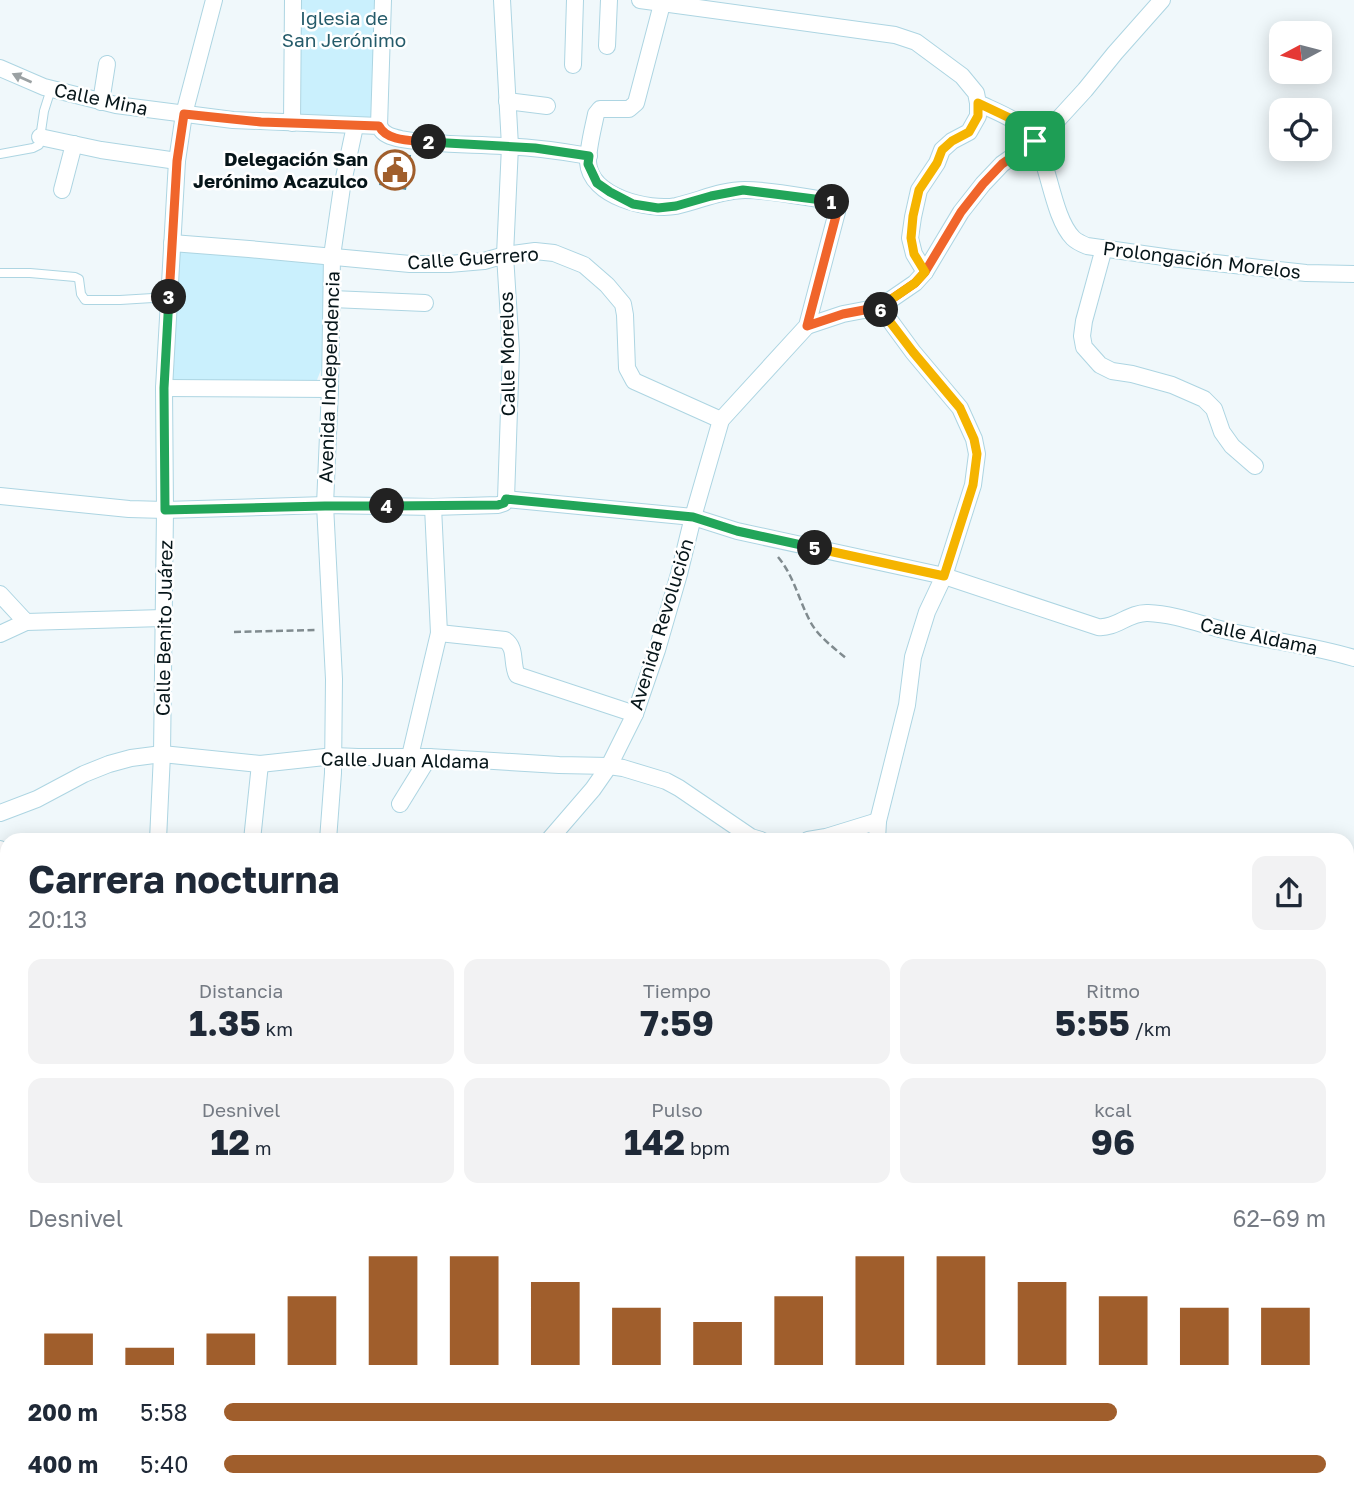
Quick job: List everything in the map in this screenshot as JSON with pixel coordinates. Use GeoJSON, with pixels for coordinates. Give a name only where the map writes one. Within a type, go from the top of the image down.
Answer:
{"type":"FeatureCollection","features":[{"type":"Feature","properties":{"kind":"street","name":"Calle Benito Juárez"},"geometry":{"type":"LineString","coordinates":[[158,833],[162,754],[164,388],[177,161],[184,114],[214,0]]}},
{"type":"Feature","properties":{"kind":"street"},"geometry":{"type":"LineString","coordinates":[[291,123],[293,0]]}},
{"type":"Feature","properties":{"kind":"street"},"geometry":{"type":"LineString","coordinates":[[383,0],[379,126],[386,135],[438,143],[535,148],[589,156],[596,114],[600,108],[629,109],[636,103],[662,4]]}},
{"type":"Feature","properties":{"kind":"street","name":"Calle Morelos"},"geometry":{"type":"LineString","coordinates":[[502,0],[510,146],[505,255],[511,351],[506,499]]}},
{"type":"Feature","properties":{"kind":"street"},"geometry":{"type":"LineString","coordinates":[[573,65],[575,0]]}},
{"type":"Feature","properties":{"kind":"street"},"geometry":{"type":"LineString","coordinates":[[607,46],[609,0]]}},
{"type":"Feature","properties":{"kind":"street"},"geometry":{"type":"LineString","coordinates":[[640,0],[906,38],[916,42],[962,76],[976,93],[978,116],[969,132],[942,150],[937,163],[919,190],[911,238],[914,254],[925,272]]}},
{"type":"Feature","properties":{"kind":"street"},"geometry":{"type":"LineString","coordinates":[[807,326],[843,314],[880,307],[915,283],[925,272],[961,212],[983,184],[1002,164],[1052,127],[1162,0]]}},
{"type":"Feature","properties":{"kind":"street"},"geometry":{"type":"LineString","coordinates":[[101,102],[107,64]]}},
{"type":"Feature","properties":{"kind":"street","name":"Calle Mina"},"geometry":{"type":"LineString","coordinates":[[0,68],[51,89],[116,105],[233,120],[379,126]]}},
{"type":"Feature","properties":{"kind":"street"},"geometry":{"type":"LineString","coordinates":[[507,101],[547,106]]}},
{"type":"Feature","properties":{"kind":"street"},"geometry":{"type":"LineString","coordinates":[[978,103],[1018,122],[1035,141]]}},
{"type":"Feature","properties":{"kind":"street","name":"Avenida Independencia"},"geometry":{"type":"LineString","coordinates":[[328,833],[334,756],[334,678],[325,506],[332,256],[344,176],[355,126]]}},
{"type":"Feature","properties":{"kind":"street"},"geometry":{"type":"LineString","coordinates":[[40,137],[111,152],[177,161]]}},
{"type":"Feature","properties":{"kind":"street","name":"Prolongación Morelos"},"geometry":{"type":"LineString","coordinates":[[1035,141],[1063,223],[1071,236],[1087,246],[1306,273],[1354,274]]}},
{"type":"Feature","properties":{"kind":"street"},"geometry":{"type":"LineString","coordinates":[[62,190],[74,144]]}},
{"type":"Feature","properties":{"kind":"street","name":"Avenida Revolución"},"geometry":{"type":"LineString","coordinates":[[555,833],[609,766],[635,714],[657,650],[721,421],[807,326],[837,212],[835,204],[830,201],[743,190],[676,206],[658,208],[633,204],[597,183],[588,164],[589,156]]}},
{"type":"Feature","properties":{"kind":"street","name":"Calle Guerrero"},"geometry":{"type":"LineString","coordinates":[[172,243],[410,264],[484,261],[535,251],[554,253],[584,265],[607,285],[623,304],[627,368],[634,381],[721,421]]}},
{"type":"Feature","properties":{"kind":"street"},"geometry":{"type":"LineString","coordinates":[[1104,248],[1084,321],[1084,347],[1100,365],[1112,371],[1172,384],[1204,399],[1214,409],[1222,432],[1231,446],[1255,466]]}},
{"type":"Feature","properties":{"kind":"street","name":"Calle Guerrero"},"geometry":{"type":"LineString","coordinates":[[332,299],[425,303]]}},
{"type":"Feature","properties":{"kind":"street"},"geometry":{"type":"LineString","coordinates":[[877,833],[907,705],[913,657],[927,612],[944,576],[973,485],[977,454],[974,439],[960,408],[880,307]]}},
{"type":"Feature","properties":{"kind":"street"},"geometry":{"type":"LineString","coordinates":[[164,388],[330,390]]}},
{"type":"Feature","properties":{"kind":"street","name":"Calle Aldama"},"geometry":{"type":"LineString","coordinates":[[0,496],[165,510],[498,505],[506,499],[693,517],[737,531],[944,576],[1098,627],[1115,625],[1137,613],[1163,615],[1354,658]]}},
{"type":"Feature","properties":{"kind":"street"},"geometry":{"type":"LineString","coordinates":[[410,756],[439,633],[433,507]]}},
{"type":"Feature","properties":{"kind":"street"},"geometry":{"type":"LineString","coordinates":[[0,594],[26,622]]}},
{"type":"Feature","properties":{"kind":"street"},"geometry":{"type":"LineString","coordinates":[[0,635],[26,622],[163,618]]}},
{"type":"Feature","properties":{"kind":"street"},"geometry":{"type":"LineString","coordinates":[[439,633],[505,640],[512,647],[517,674],[635,714]]}},
{"type":"Feature","properties":{"kind":"street","name":"Calle Juan Aldama"},"geometry":{"type":"LineString","coordinates":[[0,813],[37,799],[84,774],[131,758],[162,754],[260,764],[334,756],[410,756],[609,766],[666,781],[746,833]]}},
{"type":"Feature","properties":{"kind":"street"},"geometry":{"type":"LineString","coordinates":[[400,804],[429,757]]}},
{"type":"Feature","properties":{"kind":"street"},"geometry":{"type":"LineString","coordinates":[[253,833],[260,764]]}},
{"type":"Feature","properties":{"kind":"street"},"geometry":{"type":"LineString","coordinates":[[836,833],[878,821]]}},
{"type":"Feature","properties":{"kind":"lane"},"geometry":{"type":"LineString","coordinates":[[0,154],[37,147],[51,89]]}},
{"type":"Feature","properties":{"kind":"lane"},"geometry":{"type":"LineString","coordinates":[[0,273],[75,277],[79,279],[80,294],[85,300],[169,297]]}},
{"type":"Feature","properties":{"kind":"path"},"geometry":{"type":"LineString","coordinates":[[773,551],[791,576],[817,632],[846,659]]}},
{"type":"Feature","properties":{"kind":"path"},"geometry":{"type":"LineString","coordinates":[[234,632],[332,629]]}},
{"type":"Feature","properties":{"kind":"green space","name":"Iglesia de San Jerónimo"},"geometry":{"type":"Polygon","coordinates":[[[297,0],[376,0],[376,121],[295,123],[297,0]]]}},
{"type":"Feature","properties":{"kind":"green space"},"geometry":{"type":"Polygon","coordinates":[[[179,250],[328,258],[327,354],[317,380],[172,382],[179,250]]]}},
{"type":"Feature","properties":{"kind":"building","name":"Delegación San Jerónimo Acazulco"},"geometry":{"type":"Polygon","coordinates":[[[385,154],[411,155],[406,190],[379,185],[385,154]]]}},
{"type":"Feature","properties":{"kind":"place","name":"Delegación San Jerónimo Acazulco"},"geometry":{"type":"Point","coordinates":[395,170]}},
{"type":"Feature","properties":{"kind":"route"},"geometry":{"type":"LineString","coordinates":[[1035,141],[1002,164],[983,184],[961,212],[925,272],[915,283],[880,307],[843,314],[807,326],[837,212],[835,204],[830,201],[743,190],[658,208],[633,204],[597,183],[588,164],[589,156],[535,148],[400,139],[386,135],[379,126],[261,122],[184,114],[177,161],[169,273],[164,388],[165,510],[498,505],[506,499],[693,517],[737,531],[944,576],[973,485],[977,454],[974,439],[960,408],[880,307],[898,295],[915,283],[925,272],[914,254],[911,238],[919,190],[937,163],[942,150],[969,132],[978,116],[978,103],[1018,122],[1035,141]]}}]}
